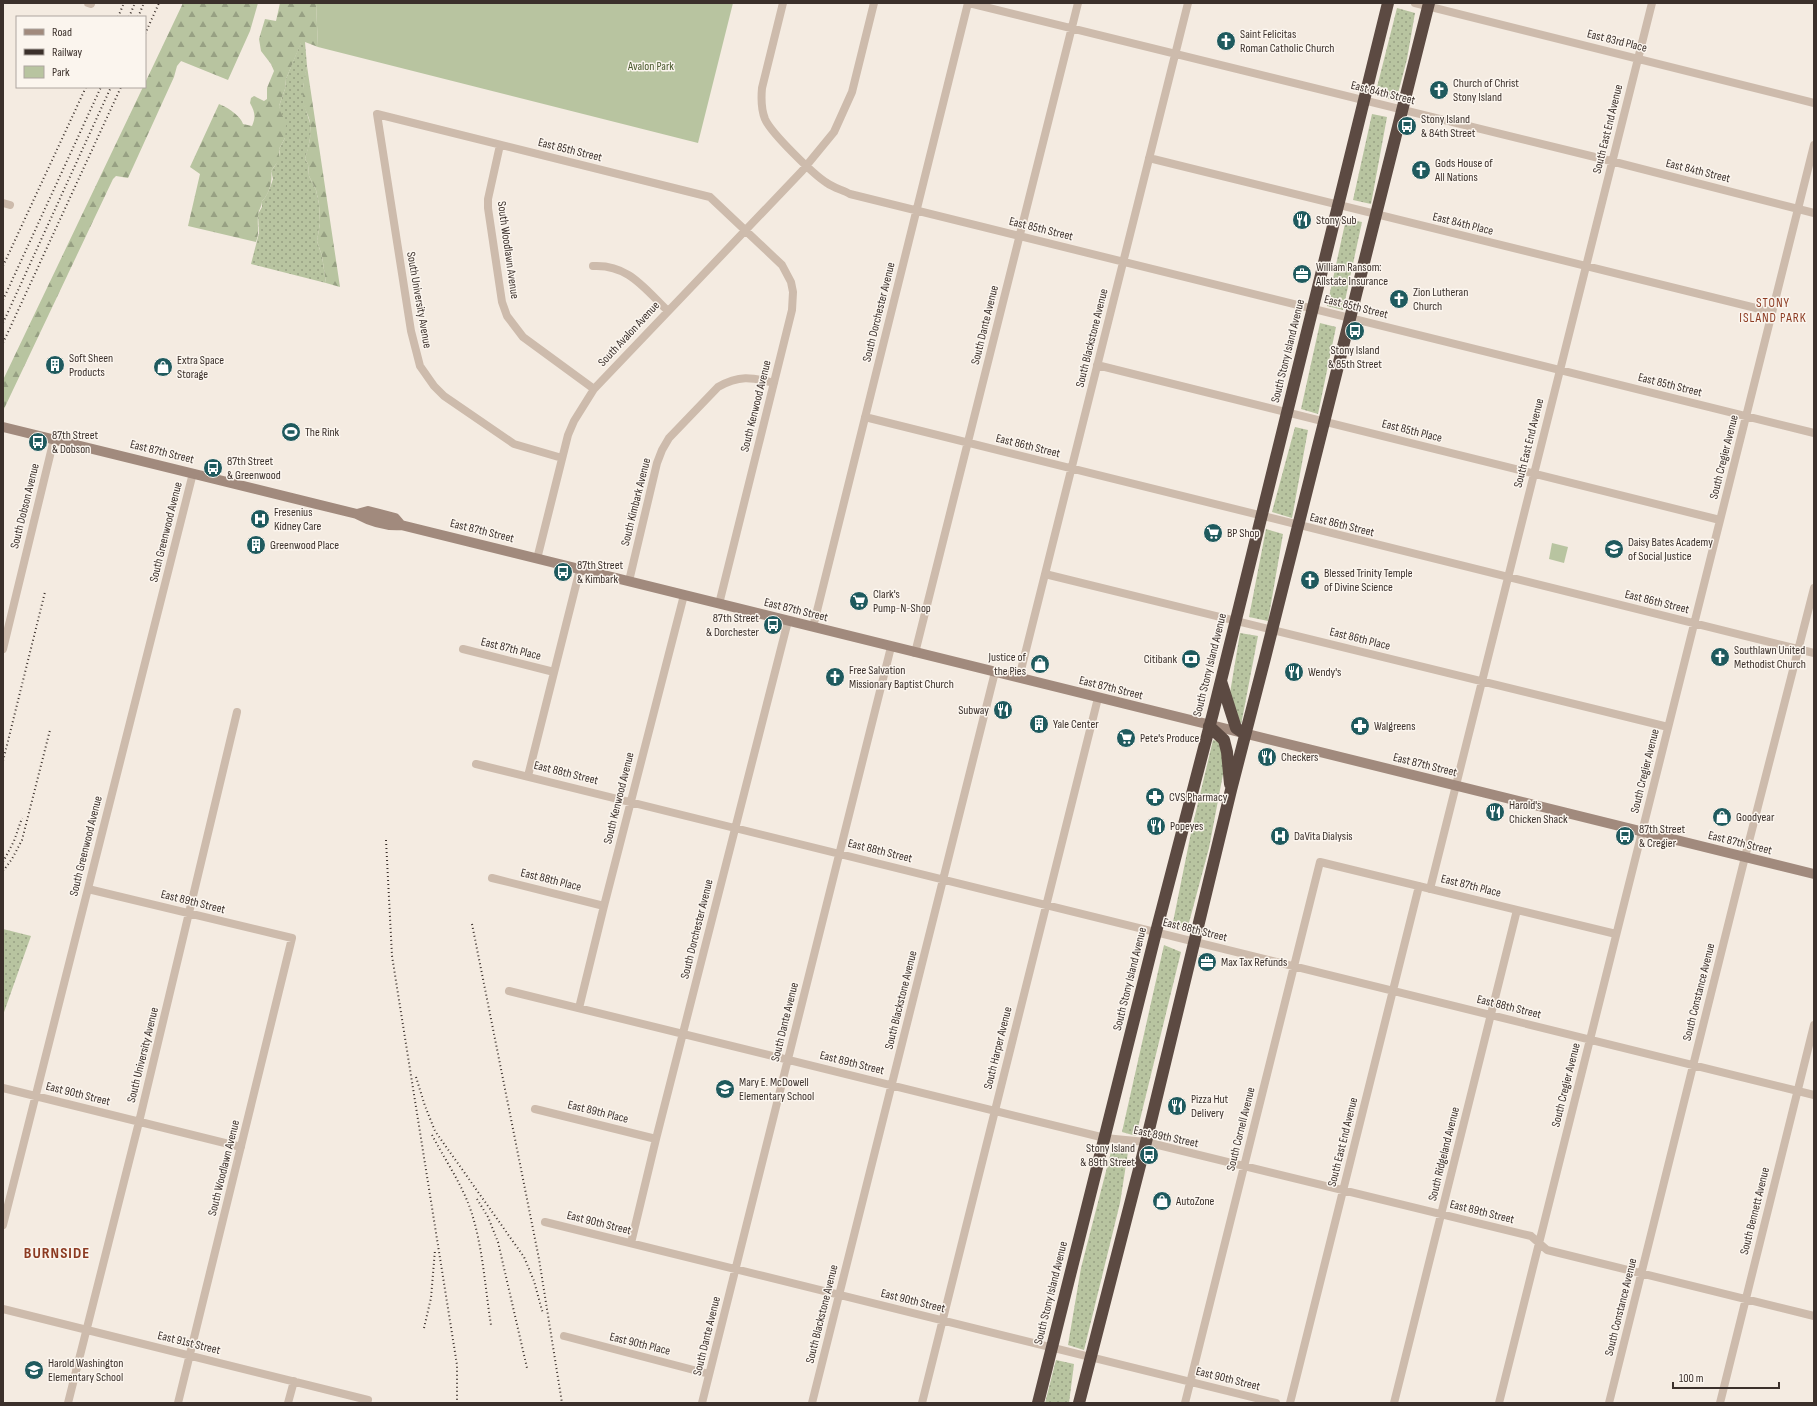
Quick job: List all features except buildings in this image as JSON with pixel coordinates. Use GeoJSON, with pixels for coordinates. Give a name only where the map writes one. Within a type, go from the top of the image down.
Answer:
{"type":"FeatureCollection","features":[{"type":"Feature","properties":{"kind":"highway","name":"South Stony Island Avenue"},"geometry":{"type":"LineString","coordinates":[[1038,1403],[1156,932],[1210,726],[1260,517],[1388,3]]}},
{"type":"Feature","properties":{"kind":"highway"},"geometry":{"type":"LineString","coordinates":[[1079,1403],[1146,1142],[1193,942],[1429,5]]}},
{"type":"Feature","properties":{"kind":"highway"},"geometry":{"type":"LineString","coordinates":[[1220,681],[1236,728],[1245,734]]}},
{"type":"Feature","properties":{"kind":"highway"},"geometry":{"type":"LineString","coordinates":[[1210,726],[1224,740],[1227,752],[1231,790]]}},
{"type":"Feature","properties":{"kind":"main road","name":"East 87th Street"},"geometry":{"type":"LineString","coordinates":[[4,426],[357,514],[368,511],[395,518],[401,525],[1814,874]]}},
{"type":"Feature","properties":{"kind":"street"},"geometry":{"type":"LineString","coordinates":[[783,3],[762,88],[762,109],[771,129],[807,165],[834,132],[843,114],[852,92],[874,3]]}},
{"type":"Feature","properties":{"kind":"street","name":"East 84th Street"},"geometry":{"type":"LineString","coordinates":[[969,3],[1612,162],[1814,214]]}},
{"type":"Feature","properties":{"kind":"street","name":"South Dorchester Avenue"},"geometry":{"type":"LineString","coordinates":[[813,627],[969,3]]}},
{"type":"Feature","properties":{"kind":"street","name":"South Dante Avenue"},"geometry":{"type":"LineString","coordinates":[[915,653],[969,444],[1019,236],[1078,3]]}},
{"type":"Feature","properties":{"kind":"street","name":"South Blackstone Avenue"},"geometry":{"type":"LineString","coordinates":[[1019,678],[1188,3]]}},
{"type":"Feature","properties":{"kind":"street","name":"East 83rd Place"},"geometry":{"type":"LineString","coordinates":[[1415,3],[1429,5],[1638,59],[1814,102]]}},
{"type":"Feature","properties":{"kind":"street","name":"South East End Avenue"},"geometry":{"type":"LineString","coordinates":[[1430,889],[1652,3]]}},
{"type":"Feature","properties":{"kind":"street","name":"East 85th Street"},"geometry":{"type":"LineString","coordinates":[[377,114],[500,146],[710,197],[745,230]]}},
{"type":"Feature","properties":{"kind":"street","name":"South University Avenue"},"geometry":{"type":"LineString","coordinates":[[377,114],[411,330],[420,366],[434,386],[444,396],[502,436],[524,448],[562,458]]}},
{"type":"Feature","properties":{"kind":"street","name":"South Cregier Avenue"},"geometry":{"type":"LineString","coordinates":[[1499,1403],[1814,145]]}},
{"type":"Feature","properties":{"kind":"street","name":"South Woodlawn Avenue"},"geometry":{"type":"LineString","coordinates":[[500,146],[490,191],[488,208],[502,302],[507,316],[523,337],[594,389]]}},
{"type":"Feature","properties":{"kind":"street","name":"East 84th Place"},"geometry":{"type":"LineString","coordinates":[[1149,158],[1772,312]]}},
{"type":"Feature","properties":{"kind":"street","name":"East 85th Street"},"geometry":{"type":"LineString","coordinates":[[807,165],[827,183],[850,194],[1814,433]]}},
{"type":"Feature","properties":{"kind":"street","name":"South Avalon Avenue"},"geometry":{"type":"LineString","coordinates":[[537,559],[562,458],[574,421],[594,389],[807,165]]}},
{"type":"Feature","properties":{"kind":"street","name":"South Kenwood Avenue"},"geometry":{"type":"LineString","coordinates":[[719,604],[792,310],[793,292],[791,282],[782,265],[745,230]]}},
{"type":"Feature","properties":{"kind":"street"},"geometry":{"type":"LineString","coordinates":[[593,266],[612,267],[629,274],[668,311]]}},
{"type":"Feature","properties":{"kind":"street","name":"East 85th Place"},"geometry":{"type":"LineString","coordinates":[[1097,365],[1720,520]]}},
{"type":"Feature","properties":{"kind":"street","name":"South Kimbark Avenue"},"geometry":{"type":"LineString","coordinates":[[628,581],[657,463],[669,438],[718,387],[726,382],[744,378],[774,383]]}},
{"type":"Feature","properties":{"kind":"street","name":"East 86th Street"},"geometry":{"type":"LineString","coordinates":[[865,418],[1814,653]]}},
{"type":"Feature","properties":{"kind":"street","name":"South Dobson Avenue"},"geometry":{"type":"LineString","coordinates":[[3,649],[54,439]]}},
{"type":"Feature","properties":{"kind":"street","name":"South Greenwood Avenue"},"geometry":{"type":"LineString","coordinates":[[3,1225],[193,473]]}},
{"type":"Feature","properties":{"kind":"street"},"geometry":{"type":"LineString","coordinates":[[528,776],[580,569]]}},
{"type":"Feature","properties":{"kind":"street","name":"East 86th Place"},"geometry":{"type":"LineString","coordinates":[[1045,574],[1668,727]]}},
{"type":"Feature","properties":{"kind":"street","name":"South Constance Avenue"},"geometry":{"type":"LineString","coordinates":[[1609,1403],[1745,857],[1814,588]]}},
{"type":"Feature","properties":{"kind":"street","name":"South Kenwood Avenue"},"geometry":{"type":"LineString","coordinates":[[579,1008],[684,595]]}},
{"type":"Feature","properties":{"kind":"street","name":"South Dorchester Avenue"},"geometry":{"type":"LineString","coordinates":[[631,1243],[656,1139],[788,621]]}},
{"type":"Feature","properties":{"kind":"street","name":"South Dante Avenue"},"geometry":{"type":"LineString","coordinates":[[702,1403],[891,646]]}},
{"type":"Feature","properties":{"kind":"street","name":"East 87th Place"},"geometry":{"type":"LineString","coordinates":[[463,649],[554,672]]}},
{"type":"Feature","properties":{"kind":"street","name":"South Blackstone Avenue"},"geometry":{"type":"LineString","coordinates":[[812,1403],[995,672]]}},
{"type":"Feature","properties":{"kind":"street","name":"South Harper Avenue"},"geometry":{"type":"LineString","coordinates":[[922,1403],[1098,698]]}},
{"type":"Feature","properties":{"kind":"street","name":"South University Avenue"},"geometry":{"type":"LineString","coordinates":[[68,1403],[139,1122],[237,712]]}},
{"type":"Feature","properties":{"kind":"street","name":"East 88th Street"},"geometry":{"type":"LineString","coordinates":[[476,764],[631,801],[943,880],[1814,1095]]}},
{"type":"Feature","properties":{"kind":"street","name":"East 87th Place"},"geometry":{"type":"LineString","coordinates":[[1320,862],[1616,934]]}},
{"type":"Feature","properties":{"kind":"street","name":"South Cornell Avenue"},"geometry":{"type":"LineString","coordinates":[[1184,1403],[1320,862]]}},
{"type":"Feature","properties":{"kind":"street","name":"East 88th Place"},"geometry":{"type":"LineString","coordinates":[[492,878],[604,906]]}},
{"type":"Feature","properties":{"kind":"street","name":"South East End Avenue"},"geometry":{"type":"LineString","coordinates":[[1290,1403],[1419,886]]}},
{"type":"Feature","properties":{"kind":"street","name":"East 89th Street"},"geometry":{"type":"LineString","coordinates":[[88,889],[292,938]]}},
{"type":"Feature","properties":{"kind":"street","name":"South Ridgeland Avenue"},"geometry":{"type":"LineString","coordinates":[[1394,1403],[1518,910]]}},
{"type":"Feature","properties":{"kind":"street","name":"South Woodlawn Avenue"},"geometry":{"type":"LineString","coordinates":[[178,1403],[292,938]]}},
{"type":"Feature","properties":{"kind":"street","name":"East 89th Street"},"geometry":{"type":"LineString","coordinates":[[509,991],[1105,1138],[1146,1142],[1531,1236],[1547,1250],[1814,1316]]}},
{"type":"Feature","properties":{"kind":"street","name":"South Bennett Avenue"},"geometry":{"type":"LineString","coordinates":[[1720,1403],[1814,1025]]}},
{"type":"Feature","properties":{"kind":"street","name":"East 90th Street"},"geometry":{"type":"LineString","coordinates":[[3,1088],[241,1148]]}},
{"type":"Feature","properties":{"kind":"street","name":"East 89th Place"},"geometry":{"type":"LineString","coordinates":[[535,1109],[656,1139]]}},
{"type":"Feature","properties":{"kind":"street","name":"East 90th Street"},"geometry":{"type":"LineString","coordinates":[[545,1222],[1276,1403]]}},
{"type":"Feature","properties":{"kind":"street","name":"East 91st Street"},"geometry":{"type":"LineString","coordinates":[[3,1309],[368,1400]]}},
{"type":"Feature","properties":{"kind":"street","name":"East 90th Place"},"geometry":{"type":"LineString","coordinates":[[564,1336],[709,1374]]}},
{"type":"Feature","properties":{"kind":"street"},"geometry":{"type":"LineString","coordinates":[[288,1403],[294,1381]]}},
{"type":"Feature","properties":{"kind":"green space"},"geometry":{"type":"Polygon","coordinates":[[[183,3],[258,3],[250,31],[228,80],[181,61],[177,66],[174,77],[128,178],[116,176],[113,179],[3,411],[3,380],[143,88],[146,88],[146,81],[183,3]]]}},
{"type":"Feature","properties":{"kind":"green space"},"geometry":{"type":"Polygon","coordinates":[[[280,3],[316,3],[318,47],[305,42],[301,43],[286,79],[285,89],[279,106],[286,125],[285,138],[279,149],[279,160],[271,171],[270,187],[262,201],[259,212],[256,242],[188,226],[200,174],[190,167],[219,104],[237,115],[243,124],[252,126],[254,114],[250,103],[251,98],[254,96],[264,101],[267,99],[267,88],[274,71],[271,64],[261,51],[259,39],[265,19],[276,21],[280,3]]]}},
{"type":"Feature","properties":{"kind":"green space","name":"Avalon Park"},"geometry":{"type":"Polygon","coordinates":[[[316,3],[733,3],[698,143],[318,47],[316,3]]]}},
{"type":"Feature","properties":{"kind":"green space"},"geometry":{"type":"Polygon","coordinates":[[[1397,8],[1415,13],[1407,59],[1396,101],[1375,95],[1397,8]]]}},
{"type":"Feature","properties":{"kind":"green space"},"geometry":{"type":"Polygon","coordinates":[[[301,42],[305,42],[307,66],[303,88],[304,104],[310,123],[311,133],[305,159],[308,164],[309,176],[316,190],[319,204],[320,223],[317,241],[322,256],[326,283],[251,264],[259,233],[258,214],[262,207],[262,201],[267,194],[273,179],[271,171],[278,161],[279,149],[285,138],[279,106],[285,89],[286,79],[301,42]]]}},
{"type":"Feature","properties":{"kind":"green space"},"geometry":{"type":"Polygon","coordinates":[[[307,66],[340,287],[326,283],[322,256],[317,241],[320,223],[319,204],[316,190],[309,176],[308,164],[305,159],[310,133],[310,122],[304,106],[303,96],[307,66]]]}},
{"type":"Feature","properties":{"kind":"green space"},"geometry":{"type":"Polygon","coordinates":[[[1372,114],[1387,117],[1371,204],[1353,200],[1372,114]]]}},
{"type":"Feature","properties":{"kind":"green space"},"geometry":{"type":"Polygon","coordinates":[[[1346,219],[1362,222],[1343,310],[1327,306],[1346,219]]]}},
{"type":"Feature","properties":{"kind":"green space"},"geometry":{"type":"Polygon","coordinates":[[[1320,323],[1336,327],[1318,414],[1301,409],[1320,323]]]}},
{"type":"Feature","properties":{"kind":"green space"},"geometry":{"type":"Polygon","coordinates":[[[1295,427],[1308,430],[1292,518],[1272,512],[1295,427]]]}},
{"type":"Feature","properties":{"kind":"green space"},"geometry":{"type":"Polygon","coordinates":[[[1266,529],[1283,534],[1268,621],[1249,617],[1266,529]]]}},
{"type":"Feature","properties":{"kind":"green space"},"geometry":{"type":"Polygon","coordinates":[[[1552,543],[1568,547],[1564,563],[1549,559],[1552,543]]]}},
{"type":"Feature","properties":{"kind":"green space"},"geometry":{"type":"Polygon","coordinates":[[[1240,633],[1258,636],[1241,725],[1230,693],[1240,633]]]}},
{"type":"Feature","properties":{"kind":"green space"},"geometry":{"type":"Polygon","coordinates":[[[1213,740],[1221,742],[1224,769],[1209,848],[1187,930],[1172,927],[1192,828],[1213,740]]]}},
{"type":"Feature","properties":{"kind":"green space"},"geometry":{"type":"Polygon","coordinates":[[[3,929],[31,936],[3,1015],[3,929]]]}},
{"type":"Feature","properties":{"kind":"green space"},"geometry":{"type":"Polygon","coordinates":[[[1164,945],[1181,952],[1136,1136],[1122,1132],[1164,945]]]}},
{"type":"Feature","properties":{"kind":"green space"},"geometry":{"type":"Polygon","coordinates":[[[1112,1148],[1128,1152],[1120,1203],[1084,1350],[1068,1345],[1081,1268],[1112,1148]]]}},
{"type":"Feature","properties":{"kind":"green space"},"geometry":{"type":"Polygon","coordinates":[[[1056,1360],[1074,1364],[1069,1403],[1045,1403],[1056,1360]]]}},
{"type":"Feature","properties":{"kind":"railway"},"geometry":{"type":"LineString","coordinates":[[118,16],[124,3]]}},
{"type":"Feature","properties":{"kind":"railway"},"geometry":{"type":"LineString","coordinates":[[129,16],[135,3]]}},
{"type":"Feature","properties":{"kind":"railway"},"geometry":{"type":"LineString","coordinates":[[138,16],[144,3]]}},
{"type":"Feature","properties":{"kind":"railway"},"geometry":{"type":"LineString","coordinates":[[146,32],[159,3]]}},
{"type":"Feature","properties":{"kind":"railway"},"geometry":{"type":"LineString","coordinates":[[3,266],[86,88]]}},
{"type":"Feature","properties":{"kind":"railway"},"geometry":{"type":"LineString","coordinates":[[3,300],[101,88]]}},
{"type":"Feature","properties":{"kind":"railway"},"geometry":{"type":"LineString","coordinates":[[3,323],[111,88]]}},
{"type":"Feature","properties":{"kind":"railway"},"geometry":{"type":"LineString","coordinates":[[3,343],[121,88]]}},
{"type":"Feature","properties":{"kind":"railway"},"geometry":{"type":"LineString","coordinates":[[3,761],[45,592]]}},
{"type":"Feature","properties":{"kind":"railway"},"geometry":{"type":"LineString","coordinates":[[3,871],[12,859],[22,840],[50,730]]}},
{"type":"Feature","properties":{"kind":"railway"},"geometry":{"type":"LineString","coordinates":[[3,862],[14,841],[22,818]]}},
{"type":"Feature","properties":{"kind":"railway"},"geometry":{"type":"LineString","coordinates":[[386,840],[392,956],[457,1365],[457,1403]]}},
{"type":"Feature","properties":{"kind":"railway"},"geometry":{"type":"LineString","coordinates":[[472,924],[539,1259],[562,1403]]}},
{"type":"Feature","properties":{"kind":"railway"},"geometry":{"type":"LineString","coordinates":[[416,1077],[435,1131],[524,1257],[534,1281],[543,1314]]}},
{"type":"Feature","properties":{"kind":"railway"},"geometry":{"type":"LineString","coordinates":[[432,1135],[458,1182],[471,1211],[481,1253],[491,1325]]}},
{"type":"Feature","properties":{"kind":"railway"},"geometry":{"type":"LineString","coordinates":[[477,1199],[488,1217],[498,1242],[527,1368]]}},
{"type":"Feature","properties":{"kind":"railway"},"geometry":{"type":"LineString","coordinates":[[424,1328],[431,1298],[435,1250]]}},
{"type":"Feature","properties":{"kind":"place","name":"Saint Felicitas Roman Catholic Church"},"geometry":{"type":"Point","coordinates":[1226,41]}},
{"type":"Feature","properties":{"kind":"place","name":"Church of Christ Stony Island"},"geometry":{"type":"Point","coordinates":[1439,90]}},
{"type":"Feature","properties":{"kind":"place","name":"Stony Island & 84th Street"},"geometry":{"type":"Point","coordinates":[1407,126]}},
{"type":"Feature","properties":{"kind":"place","name":"Gods House of All Nations"},"geometry":{"type":"Point","coordinates":[1421,170]}},
{"type":"Feature","properties":{"kind":"place","name":"Stony Sub"},"geometry":{"type":"Point","coordinates":[1302,220]}},
{"type":"Feature","properties":{"kind":"place","name":"William Ransom: Allstate Insurance"},"geometry":{"type":"Point","coordinates":[1302,274]}},
{"type":"Feature","properties":{"kind":"place","name":"Zion Lutheran Church"},"geometry":{"type":"Point","coordinates":[1399,299]}},
{"type":"Feature","properties":{"kind":"place","name":"Stony Island & 85th Street"},"geometry":{"type":"Point","coordinates":[1355,331]}},
{"type":"Feature","properties":{"kind":"place","name":"Soft Sheen Products"},"geometry":{"type":"Point","coordinates":[55,365]}},
{"type":"Feature","properties":{"kind":"place","name":"Extra Space Storage"},"geometry":{"type":"Point","coordinates":[163,367]}},
{"type":"Feature","properties":{"kind":"place","name":"The Rink"},"geometry":{"type":"Point","coordinates":[291,432]}},
{"type":"Feature","properties":{"kind":"place","name":"87th Street & Dobson"},"geometry":{"type":"Point","coordinates":[38,442]}},
{"type":"Feature","properties":{"kind":"place","name":"87th Street & Greenwood"},"geometry":{"type":"Point","coordinates":[213,468]}},
{"type":"Feature","properties":{"kind":"place","name":"Fresenius Kidney Care"},"geometry":{"type":"Point","coordinates":[260,519]}},
{"type":"Feature","properties":{"kind":"place","name":"BP Shop"},"geometry":{"type":"Point","coordinates":[1213,533]}},
{"type":"Feature","properties":{"kind":"place","name":"Greenwood Place"},"geometry":{"type":"Point","coordinates":[256,545]}},
{"type":"Feature","properties":{"kind":"place","name":"Daisy Bates Academy of Social Justice"},"geometry":{"type":"Point","coordinates":[1614,549]}},
{"type":"Feature","properties":{"kind":"place","name":"87th Street & Kimbark"},"geometry":{"type":"Point","coordinates":[563,572]}},
{"type":"Feature","properties":{"kind":"place","name":"Blessed Trinity Temple of Divine Science"},"geometry":{"type":"Point","coordinates":[1310,580]}},
{"type":"Feature","properties":{"kind":"place","name":"Clark's Pump-N-Shop"},"geometry":{"type":"Point","coordinates":[859,601]}},
{"type":"Feature","properties":{"kind":"place","name":"87th Street & Dorchester"},"geometry":{"type":"Point","coordinates":[773,625]}},
{"type":"Feature","properties":{"kind":"place","name":"Southlawn United Methodist Church"},"geometry":{"type":"Point","coordinates":[1720,657]}},
{"type":"Feature","properties":{"kind":"place","name":"Citibank"},"geometry":{"type":"Point","coordinates":[1191,659]}},
{"type":"Feature","properties":{"kind":"place","name":"Justice of the Pies"},"geometry":{"type":"Point","coordinates":[1040,664]}},
{"type":"Feature","properties":{"kind":"place","name":"Wendy's"},"geometry":{"type":"Point","coordinates":[1294,672]}},
{"type":"Feature","properties":{"kind":"place","name":"Free Salvation Missionary Baptist Church"},"geometry":{"type":"Point","coordinates":[835,677]}},
{"type":"Feature","properties":{"kind":"place","name":"Subway"},"geometry":{"type":"Point","coordinates":[1003,710]}},
{"type":"Feature","properties":{"kind":"place","name":"Yale Center"},"geometry":{"type":"Point","coordinates":[1039,724]}},
{"type":"Feature","properties":{"kind":"place","name":"Walgreens"},"geometry":{"type":"Point","coordinates":[1360,726]}},
{"type":"Feature","properties":{"kind":"place","name":"Pete's Produce"},"geometry":{"type":"Point","coordinates":[1126,738]}},
{"type":"Feature","properties":{"kind":"place","name":"Checkers"},"geometry":{"type":"Point","coordinates":[1267,757]}},
{"type":"Feature","properties":{"kind":"place","name":"CVS Pharmacy"},"geometry":{"type":"Point","coordinates":[1155,797]}},
{"type":"Feature","properties":{"kind":"place","name":"Harold's Chicken Shack"},"geometry":{"type":"Point","coordinates":[1495,812]}},
{"type":"Feature","properties":{"kind":"place","name":"Goodyear"},"geometry":{"type":"Point","coordinates":[1722,817]}},
{"type":"Feature","properties":{"kind":"place","name":"Popeyes"},"geometry":{"type":"Point","coordinates":[1156,826]}},
{"type":"Feature","properties":{"kind":"place","name":"DaVita Dialysis"},"geometry":{"type":"Point","coordinates":[1280,836]}},
{"type":"Feature","properties":{"kind":"place","name":"87th Street & Cregier"},"geometry":{"type":"Point","coordinates":[1625,836]}},
{"type":"Feature","properties":{"kind":"place","name":"Max Tax Refunds"},"geometry":{"type":"Point","coordinates":[1207,962]}},
{"type":"Feature","properties":{"kind":"place","name":"Mary E. McDowell Elementary School"},"geometry":{"type":"Point","coordinates":[725,1089]}},
{"type":"Feature","properties":{"kind":"place","name":"Pizza Hut Delivery"},"geometry":{"type":"Point","coordinates":[1177,1106]}},
{"type":"Feature","properties":{"kind":"place","name":"Stony Island & 89th Street"},"geometry":{"type":"Point","coordinates":[1149,1155]}},
{"type":"Feature","properties":{"kind":"place","name":"AutoZone"},"geometry":{"type":"Point","coordinates":[1162,1201]}},
{"type":"Feature","properties":{"kind":"place","name":"Harold Washington Elementary School"},"geometry":{"type":"Point","coordinates":[34,1370]}},
{"type":"Feature","properties":{"kind":"district","name":"STONY ISLAND PARK"},"geometry":{"type":"Point","coordinates":[1773,310]}},
{"type":"Feature","properties":{"kind":"district","name":"BURNSIDE"},"geometry":{"type":"Point","coordinates":[57,1253]}}]}
